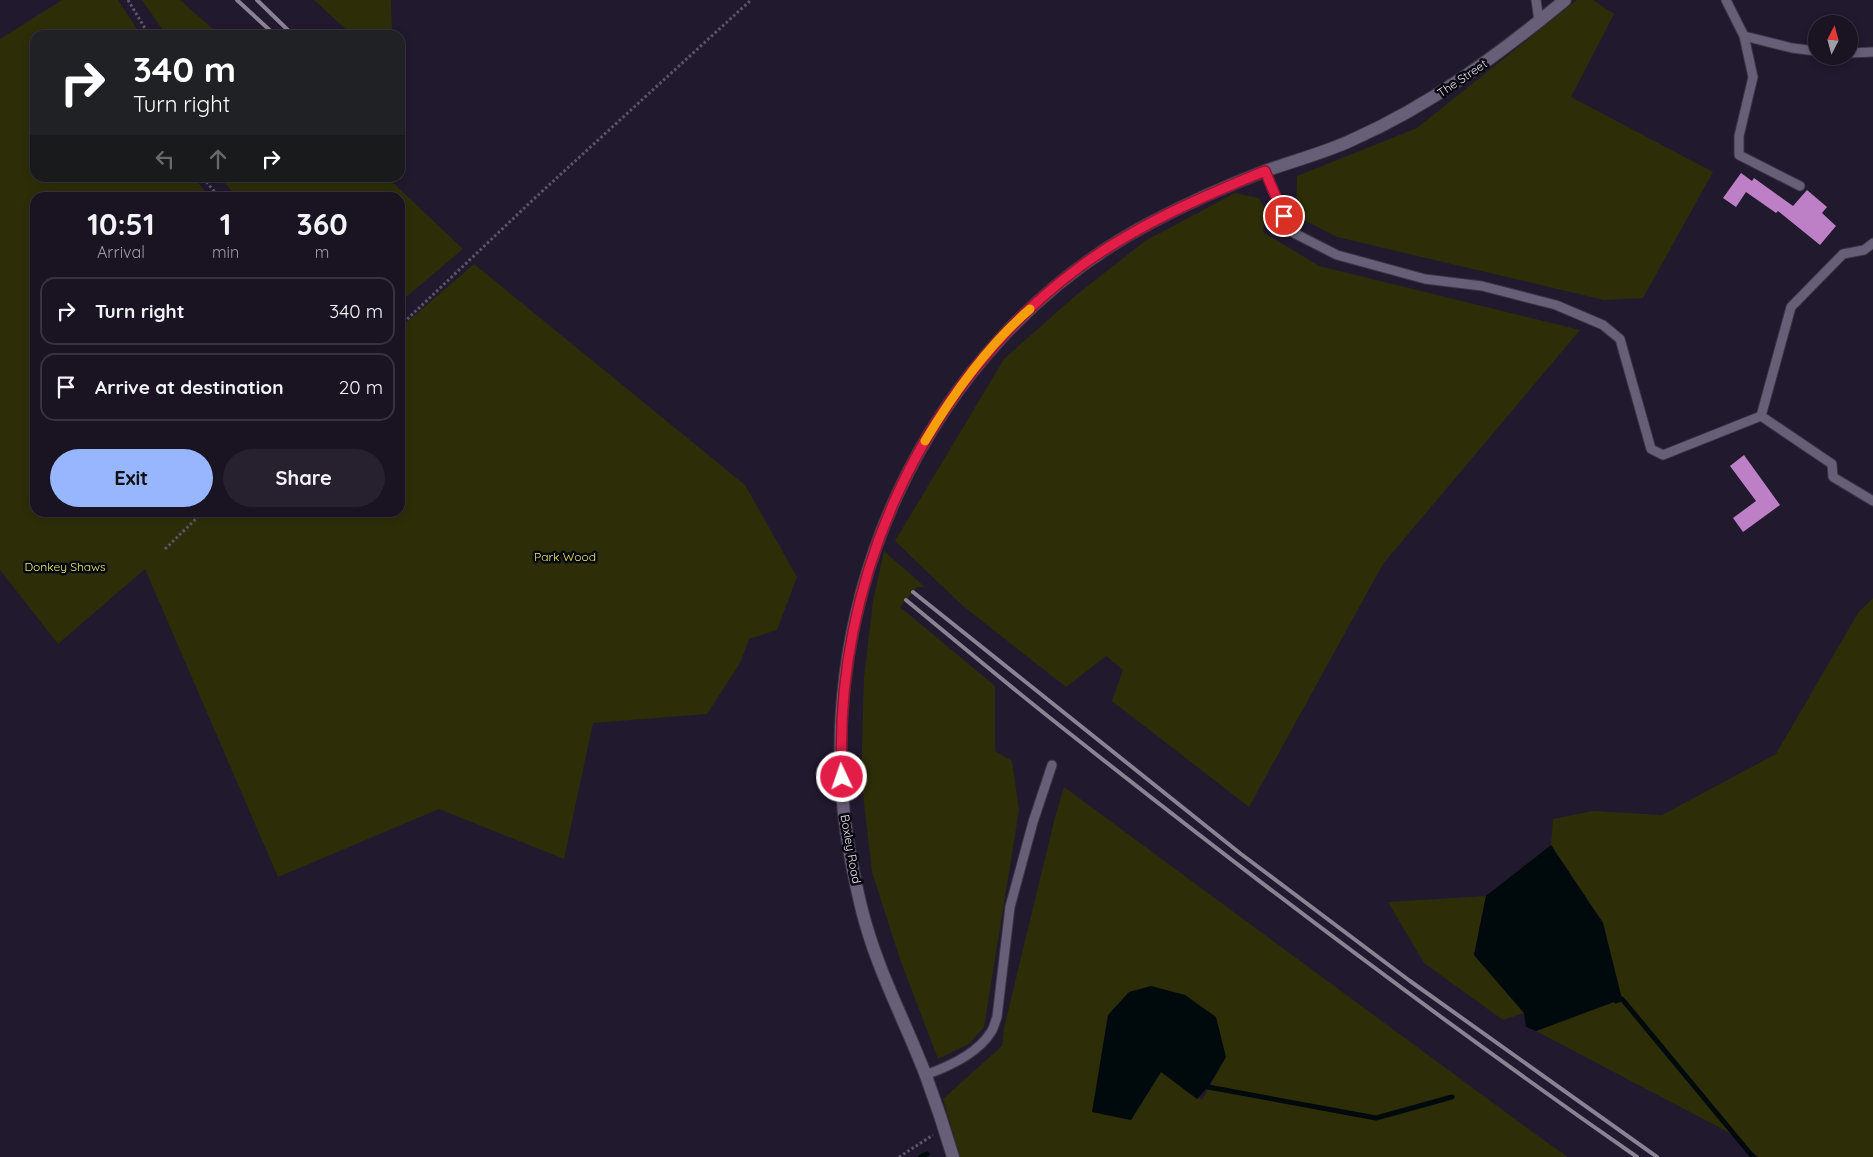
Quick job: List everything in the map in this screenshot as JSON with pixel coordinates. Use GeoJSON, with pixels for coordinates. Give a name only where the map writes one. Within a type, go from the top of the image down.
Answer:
{"type":"FeatureCollection","features":[{"type":"Feature","properties":{"kind":"street","name":"The Street"},"geometry":{"type":"LineString","coordinates":[[1349,142],[1428,101],[1484,64],[1565,0]]}},
{"type":"Feature","properties":{"kind":"street","name":"Boxley Road"},"geometry":{"type":"LineString","coordinates":[[953,1157],[926,1075],[894,1001],[866,926],[845,825],[840,749],[844,690],[851,636],[864,582],[885,519],[918,454],[943,413],[989,352],[1022,316],[1081,266],[1121,239],[1151,222],[1212,192],[1265,171],[1349,142]]}},
{"type":"Feature","properties":{"kind":"lane"},"geometry":{"type":"LineString","coordinates":[[1536,0],[1539,21]]}},
{"type":"Feature","properties":{"kind":"lane"},"geometry":{"type":"LineString","coordinates":[[1726,0],[1744,36],[1753,77],[1739,136],[1739,155],[1800,186]]}},
{"type":"Feature","properties":{"kind":"lane"},"geometry":{"type":"LineString","coordinates":[[1744,36],[1808,50]]}},
{"type":"Feature","properties":{"kind":"lane"},"geometry":{"type":"LineString","coordinates":[[1858,53],[1873,52]]}},
{"type":"Feature","properties":{"kind":"lane"},"geometry":{"type":"LineString","coordinates":[[1265,171],[1290,231],[1337,255],[1425,279],[1482,286],[1556,305],[1603,325],[1620,339],[1651,449],[1663,455],[1761,416]]}},
{"type":"Feature","properties":{"kind":"lane"},"geometry":{"type":"LineString","coordinates":[[1761,416],[1790,307],[1843,254],[1864,250],[1873,243]]}},
{"type":"Feature","properties":{"kind":"lane"},"geometry":{"type":"LineString","coordinates":[[1761,416],[1832,464],[1832,477],[1873,501]]}},
{"type":"Feature","properties":{"kind":"lane"},"geometry":{"type":"LineString","coordinates":[[926,1075],[950,1066],[992,1031],[997,1017],[1010,907],[1033,822],[1052,764]]}},
{"type":"Feature","properties":{"kind":"path"},"geometry":{"type":"LineString","coordinates":[[128,0],[146,30]]}},
{"type":"Feature","properties":{"kind":"path"},"geometry":{"type":"LineString","coordinates":[[405,321],[537,196],[751,0]]}},
{"type":"Feature","properties":{"kind":"path"},"geometry":{"type":"LineString","coordinates":[[206,182],[215,192]]}},
{"type":"Feature","properties":{"kind":"path"},"geometry":{"type":"LineString","coordinates":[[165,549],[198,517]]}},
{"type":"Feature","properties":{"kind":"path"},"geometry":{"type":"LineString","coordinates":[[899,1157],[944,1128]]}},
{"type":"Feature","properties":{"kind":"green space","name":"Park Wood"},"geometry":{"type":"Polygon","coordinates":[[[62,0],[118,0],[138,30],[30,30],[30,182],[197,182],[206,192],[30,192],[30,517],[405,517],[405,324],[474,264],[745,485],[797,577],[777,630],[749,639],[740,663],[707,714],[593,723],[564,859],[439,809],[278,877],[145,569],[58,644],[0,570],[0,39],[62,0]]]}},
{"type":"Feature","properties":{"kind":"green space"},"geometry":{"type":"Polygon","coordinates":[[[142,0],[180,0],[214,30],[163,30],[142,0]]]}},
{"type":"Feature","properties":{"kind":"green space"},"geometry":{"type":"Polygon","coordinates":[[[314,0],[391,0],[392,30],[347,30],[314,0]]]}},
{"type":"Feature","properties":{"kind":"green space"},"geometry":{"type":"Polygon","coordinates":[[[1577,0],[1593,0],[1614,14],[1571,97],[1713,172],[1643,298],[1604,300],[1337,237],[1296,216],[1297,176],[1417,128],[1577,0]]]}},
{"type":"Feature","properties":{"kind":"green space"},"geometry":{"type":"Polygon","coordinates":[[[224,182],[392,182],[403,192],[233,192],[224,182]]]}},
{"type":"Feature","properties":{"kind":"green space"},"geometry":{"type":"Polygon","coordinates":[[[1235,193],[1259,198],[1266,211],[1263,232],[1319,266],[1580,330],[1383,564],[1249,807],[1112,701],[1123,670],[1106,656],[1066,687],[963,606],[895,541],[1004,359],[1075,296],[1145,241],[1235,193]]]}},
{"type":"Feature","properties":{"kind":"green space"},"geometry":{"type":"Polygon","coordinates":[[[405,194],[463,249],[405,298],[405,194]]]}},
{"type":"Feature","properties":{"kind":"green space"},"geometry":{"type":"Polygon","coordinates":[[[884,551],[925,587],[917,587],[900,607],[995,686],[995,751],[1012,761],[1019,810],[984,1027],[969,1044],[938,1059],[900,959],[872,872],[861,778],[864,678],[873,601],[884,551]]]}},
{"type":"Feature","properties":{"kind":"green space"},"geometry":{"type":"Polygon","coordinates":[[[1873,598],[1873,1157],[1759,1157],[1726,1131],[1536,1031],[1622,999],[1603,923],[1551,845],[1553,819],[1593,811],[1662,815],[1776,754],[1858,613],[1873,598]]]}},
{"type":"Feature","properties":{"kind":"green space"},"geometry":{"type":"Polygon","coordinates":[[[1064,787],[1568,1157],[960,1157],[943,1099],[1002,1046],[1004,1028],[1064,787]],[[1108,1015],[1093,1112],[1131,1120],[1161,1072],[1202,1100],[1226,1057],[1108,1015]]]}},
{"type":"Feature","properties":{"kind":"green space"},"geometry":{"type":"Polygon","coordinates":[[[1486,896],[1474,955],[1524,1013],[1503,1020],[1424,963],[1388,902],[1486,896]]]}},
{"type":"Feature","properties":{"kind":"shaded area"},"geometry":{"type":"Polygon","coordinates":[[[1551,845],[1603,923],[1622,999],[1536,1031],[1526,1027],[1524,1013],[1474,955],[1486,896],[1551,845]]]}},
{"type":"Feature","properties":{"kind":"shaded area"},"geometry":{"type":"Polygon","coordinates":[[[1151,986],[1185,995],[1216,1017],[1226,1057],[1208,1087],[1197,1099],[1161,1072],[1131,1120],[1092,1112],[1108,1015],[1129,992],[1151,986]]]}},
{"type":"Feature","properties":{"kind":"building"},"geometry":{"type":"Polygon","coordinates":[[[1741,173],[1752,181],[1754,178],[1793,206],[1807,190],[1827,207],[1822,213],[1836,226],[1820,245],[1778,211],[1776,213],[1746,192],[1736,207],[1723,198],[1741,173]]]}},
{"type":"Feature","properties":{"kind":"building"},"geometry":{"type":"Polygon","coordinates":[[[1744,455],[1780,505],[1743,532],[1733,518],[1756,501],[1730,466],[1744,455]]]}},
{"type":"Feature","properties":{"kind":"waterway"},"geometry":{"type":"LineString","coordinates":[[1616,1001],[1622,999],[1753,1157]]}},
{"type":"Feature","properties":{"kind":"waterway"},"geometry":{"type":"LineString","coordinates":[[1208,1087],[1376,1118],[1452,1097]]}},
{"type":"Feature","properties":{"kind":"waterway"},"geometry":{"type":"LineString","coordinates":[[921,1157],[927,1154]]}},
{"type":"Feature","properties":{"kind":"railway"},"geometry":{"type":"LineString","coordinates":[[237,0],[270,30]]}},
{"type":"Feature","properties":{"kind":"railway"},"geometry":{"type":"LineString","coordinates":[[257,0],[288,30]]}},
{"type":"Feature","properties":{"kind":"railway"},"geometry":{"type":"LineString","coordinates":[[913,592],[1241,854],[1410,981],[1657,1157]]}},
{"type":"Feature","properties":{"kind":"railway"},"geometry":{"type":"LineString","coordinates":[[906,600],[1056,723],[1284,900],[1424,1005],[1637,1157]]}},
{"type":"Feature","properties":{"kind":"slow traffic"},"geometry":{"type":"LineString","coordinates":[[925,441],[959,389],[989,352],[1030,309]]}},
{"type":"Feature","properties":{"kind":"route"},"geometry":{"type":"LineString","coordinates":[[842,777],[840,749],[844,690],[851,636],[870,564],[885,519],[902,483],[937,421],[959,389],[1022,316],[1081,266],[1121,239],[1151,222],[1212,192],[1265,171],[1284,216]]}},
{"type":"Feature","properties":{"kind":"park label","name":"Donkey Shaws"},"geometry":{"type":"Point","coordinates":[65,566]}}]}
